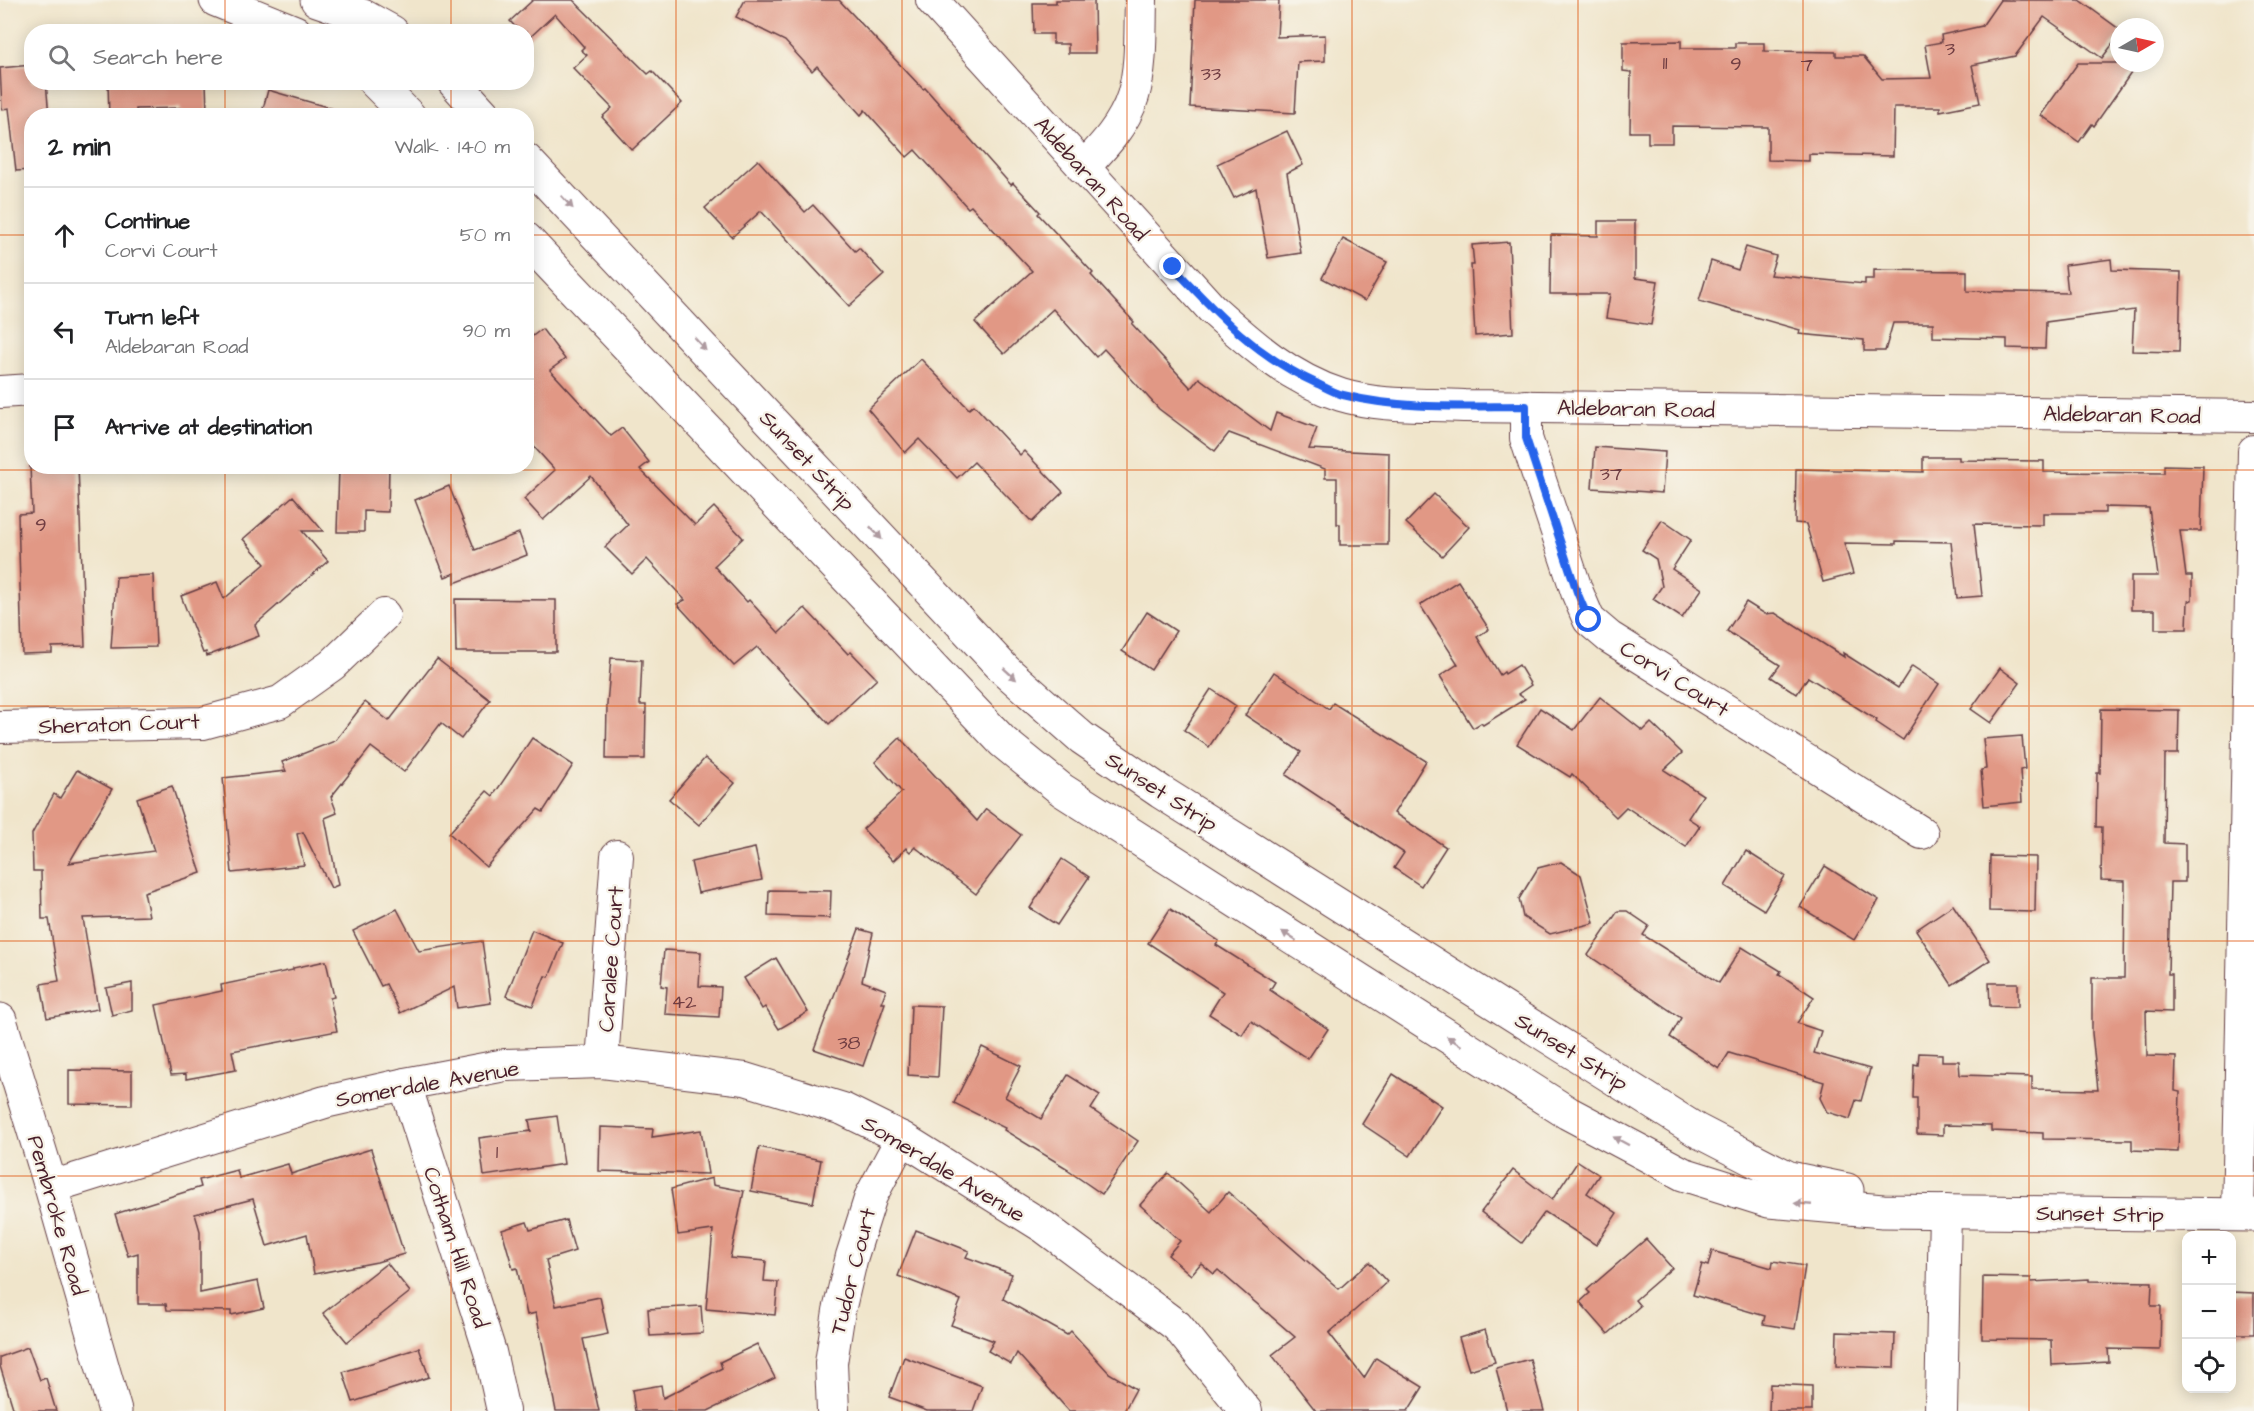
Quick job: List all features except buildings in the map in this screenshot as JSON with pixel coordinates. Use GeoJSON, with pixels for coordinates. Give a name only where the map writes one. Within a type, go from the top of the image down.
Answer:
{"type":"FeatureCollection","features":[{"type":"Feature","properties":{"kind":"street"},"geometry":{"type":"LineString","coordinates":[[216,0],[275,24]]}},
{"type":"Feature","properties":{"kind":"street"},"geometry":{"type":"LineString","coordinates":[[317,0],[363,16],[378,24]]}},
{"type":"Feature","properties":{"kind":"street"},"geometry":{"type":"LineString","coordinates":[[381,0],[402,24]]}},
{"type":"Feature","properties":{"kind":"street","name":"Aldebaran Road"},"geometry":{"type":"LineString","coordinates":[[932,0],[1212,309],[1259,351],[1299,376],[1341,395],[1391,403],[2254,416]]}},
{"type":"Feature","properties":{"kind":"street"},"geometry":{"type":"LineString","coordinates":[[1083,168],[1110,139],[1133,97],[1138,66],[1141,0]]}},
{"type":"Feature","properties":{"kind":"street"},"geometry":{"type":"LineString","coordinates":[[383,90],[401,108]]}},
{"type":"Feature","properties":{"kind":"street"},"geometry":{"type":"LineString","coordinates":[[461,90],[478,108]]}},
{"type":"Feature","properties":{"kind":"street","name":"Sunset Strip"},"geometry":{"type":"LineString","coordinates":[[534,169],[1005,670],[1082,738],[1171,799],[1696,1130],[1789,1178],[1946,1211]]}},
{"type":"Feature","properties":{"kind":"street","name":"Sunset Strip"},"geometry":{"type":"LineString","coordinates":[[534,246],[1003,742],[1062,790],[1568,1113],[1683,1174],[1769,1201],[1883,1211],[2246,1215]]}},
{"type":"Feature","properties":{"kind":"street"},"geometry":{"type":"LineString","coordinates":[[0,392],[24,390]]}},
{"type":"Feature","properties":{"kind":"street","name":"Corvi Court"},"geometry":{"type":"LineString","coordinates":[[1526,406],[1526,438],[1577,592],[1589,620],[1609,637],[1922,833]]}},
{"type":"Feature","properties":{"kind":"street"},"geometry":{"type":"LineString","coordinates":[[2246,1215],[2254,451]]}},
{"type":"Feature","properties":{"kind":"street","name":"Sheraton Court"},"geometry":{"type":"LineString","coordinates":[[0,727],[203,723],[280,702],[332,665],[384,615]]}},
{"type":"Feature","properties":{"kind":"street","name":"Caralee Court"},"geometry":{"type":"LineString","coordinates":[[602,1062],[617,856]]}},
{"type":"Feature","properties":{"kind":"street","name":"Pembroke Road"},"geometry":{"type":"LineString","coordinates":[[0,1020],[51,1187],[115,1411]]}},
{"type":"Feature","properties":{"kind":"street","name":"Somerdale Avenue"},"geometry":{"type":"LineString","coordinates":[[51,1187],[325,1102],[505,1065],[602,1062],[746,1079],[843,1109],[902,1138],[1044,1227],[1178,1326],[1246,1411]]}},
{"type":"Feature","properties":{"kind":"street","name":"Cotham Hill Road"},"geometry":{"type":"LineString","coordinates":[[405,1084],[490,1352],[503,1411]]}},
{"type":"Feature","properties":{"kind":"street","name":"Tudor Court"},"geometry":{"type":"LineString","coordinates":[[832,1411],[831,1363],[839,1311],[852,1256],[871,1196],[902,1138]]}},
{"type":"Feature","properties":{"kind":"street"},"geometry":{"type":"LineString","coordinates":[[1941,1411],[1946,1211]]}},
{"type":"Feature","properties":{"kind":"route"},"geometry":{"type":"LineString","coordinates":[[1173,267],[1212,309],[1259,351],[1299,376],[1341,395],[1391,403],[1526,406],[1526,438],[1577,592],[1589,620]]}}]}
